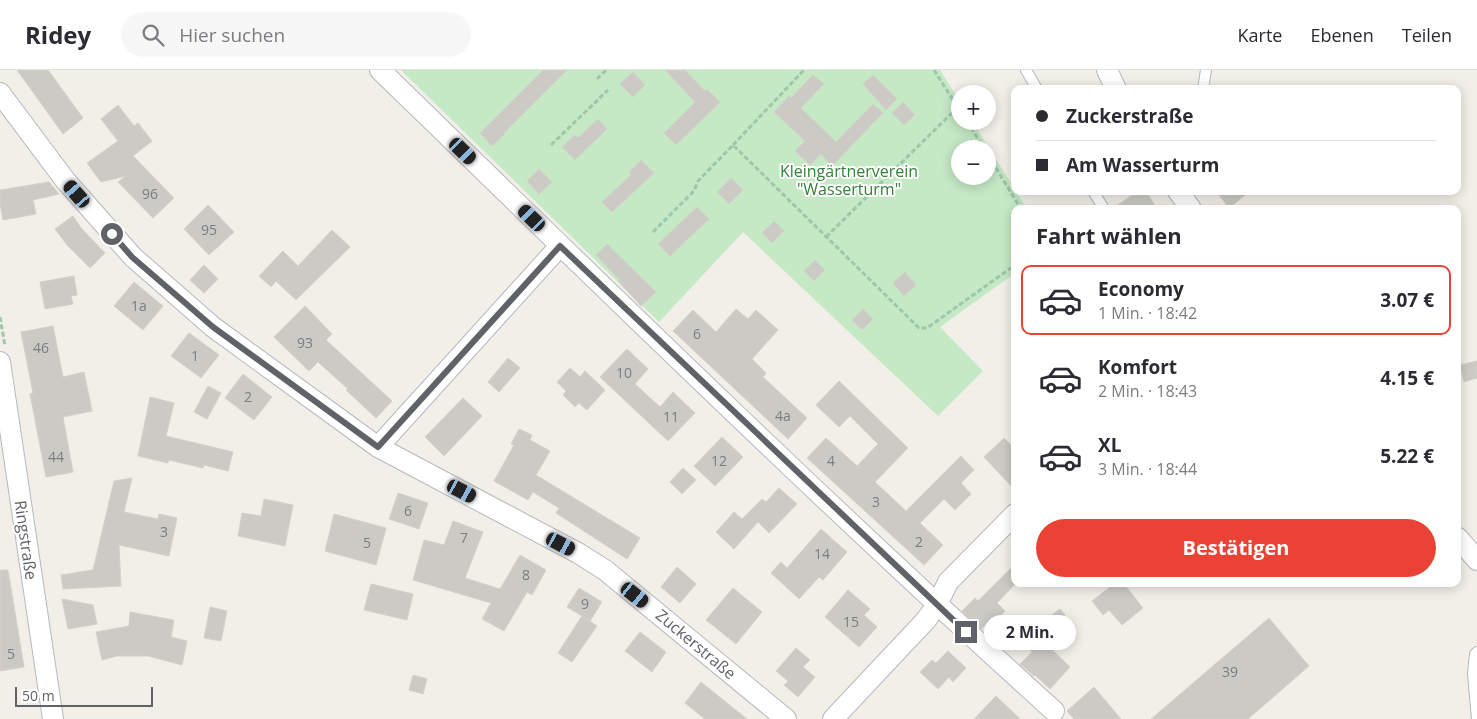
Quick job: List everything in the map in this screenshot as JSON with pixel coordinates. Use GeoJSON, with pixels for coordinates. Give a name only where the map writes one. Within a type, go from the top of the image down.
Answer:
{"type":"FeatureCollection","features":[{"type":"Feature","properties":{"kind":"street"},"geometry":{"type":"LineString","coordinates":[[380,70],[560,246],[937,605],[1054,711]]}},
{"type":"Feature","properties":{"kind":"street"},"geometry":{"type":"LineString","coordinates":[[1107,70],[1114,85]]}},
{"type":"Feature","properties":{"kind":"street","name":"Zuckerstraße"},"geometry":{"type":"LineString","coordinates":[[0,92],[65,180],[132,257],[213,327],[378,447],[578,553],[605,570],[786,719]]}},
{"type":"Feature","properties":{"kind":"street"},"geometry":{"type":"LineString","coordinates":[[378,447],[560,246]]}},
{"type":"Feature","properties":{"kind":"street","name":"Ringstraße"},"geometry":{"type":"LineString","coordinates":[[0,362],[53,719]]}},
{"type":"Feature","properties":{"kind":"street"},"geometry":{"type":"LineString","coordinates":[[833,719],[926,620],[937,605],[948,582],[1011,518]]}},
{"type":"Feature","properties":{"kind":"street"},"geometry":{"type":"LineString","coordinates":[[1461,541],[1477,560]]}},
{"type":"Feature","properties":{"kind":"lane"},"geometry":{"type":"LineString","coordinates":[[1026,70],[1035,85]]}},
{"type":"Feature","properties":{"kind":"lane"},"geometry":{"type":"LineString","coordinates":[[1204,85],[1206,70]]}},
{"type":"Feature","properties":{"kind":"lane"},"geometry":{"type":"LineString","coordinates":[[1477,652],[1475,654],[1473,674],[1477,719]]}},
{"type":"Feature","properties":{"kind":"path"},"geometry":{"type":"LineString","coordinates":[[597,79],[606,70]]}},
{"type":"Feature","properties":{"kind":"path"},"geometry":{"type":"LineString","coordinates":[[653,232],[694,191],[698,181],[804,70]]}},
{"type":"Feature","properties":{"kind":"path"},"geometry":{"type":"LineString","coordinates":[[934,70],[951,97]]}},
{"type":"Feature","properties":{"kind":"path"},"geometry":{"type":"LineString","coordinates":[[551,145],[608,90]]}},
{"type":"Feature","properties":{"kind":"path"},"geometry":{"type":"LineString","coordinates":[[826,237],[951,117]]}},
{"type":"Feature","properties":{"kind":"path"},"geometry":{"type":"LineString","coordinates":[[733,145],[919,328],[927,328],[1011,268]]}},
{"type":"Feature","properties":{"kind":"path"},"geometry":{"type":"LineString","coordinates":[[996,168],[1011,193]]}},
{"type":"Feature","properties":{"kind":"green space","name":"Kleingärtnerverein \"Wasserturm\""},"geometry":{"type":"Polygon","coordinates":[[[401,70],[940,70],[951,88],[951,130],[978,130],[984,140],[951,140],[951,185],[996,185],[996,159],[1011,183],[1011,195],[1018,195],[1024,205],[1011,205],[1011,276],[940,327],[983,371],[938,416],[743,232],[659,322],[401,70]]]}},
{"type":"Feature","properties":{"kind":"building"},"geometry":{"type":"Polygon","coordinates":[[[17,70],[48,70],[83,118],[63,134],[17,70]]]}},
{"type":"Feature","properties":{"kind":"building"},"geometry":{"type":"Polygon","coordinates":[[[543,70],[567,70],[492,146],[480,133],[543,70]]]}},
{"type":"Feature","properties":{"kind":"building"},"geometry":{"type":"Polygon","coordinates":[[[665,70],[685,70],[705,91],[707,89],[720,102],[676,145],[664,133],[695,102],[665,70]]]}},
{"type":"Feature","properties":{"kind":"building"},"geometry":{"type":"Polygon","coordinates":[[[633,72],[645,85],[633,97],[620,84],[633,72]]]}},
{"type":"Feature","properties":{"kind":"building"},"geometry":{"type":"Polygon","coordinates":[[[813,75],[824,84],[801,108],[836,142],[873,104],[883,113],[832,166],[821,154],[810,165],[795,151],[805,141],[774,112],[789,96],[791,98],[813,75]]]}},
{"type":"Feature","properties":{"kind":"building"},"geometry":{"type":"Polygon","coordinates":[[[873,75],[897,99],[886,110],[863,84],[873,75]]]}},
{"type":"Feature","properties":{"kind":"building"},"geometry":{"type":"Polygon","coordinates":[[[903,102],[915,115],[904,125],[892,113],[903,102]]]}},
{"type":"Feature","properties":{"kind":"building"},"geometry":{"type":"Polygon","coordinates":[[[118,105],[134,126],[138,123],[152,141],[133,156],[174,198],[153,218],[118,182],[126,176],[101,182],[87,163],[118,141],[101,119],[118,105]]]}},
{"type":"Feature","properties":{"kind":"building"},"geometry":{"type":"Polygon","coordinates":[[[598,119],[607,129],[575,160],[562,147],[575,135],[578,138],[598,119]]]}},
{"type":"Feature","properties":{"kind":"building"},"geometry":{"type":"Polygon","coordinates":[[[641,160],[654,173],[612,212],[602,202],[631,175],[629,172],[641,160]]]}},
{"type":"Feature","properties":{"kind":"building"},"geometry":{"type":"Polygon","coordinates":[[[539,169],[552,182],[539,194],[527,181],[539,169]]]}},
{"type":"Feature","properties":{"kind":"building"},"geometry":{"type":"Polygon","coordinates":[[[731,178],[743,190],[729,204],[717,192],[731,178]]]}},
{"type":"Feature","properties":{"kind":"building"},"geometry":{"type":"Polygon","coordinates":[[[49,182],[59,194],[33,200],[36,214],[3,220],[0,190],[49,182]]]}},
{"type":"Feature","properties":{"kind":"building"},"geometry":{"type":"Polygon","coordinates":[[[1132,195],[1148,195],[1155,205],[1118,205],[1132,195]]]}},
{"type":"Feature","properties":{"kind":"building"},"geometry":{"type":"Polygon","coordinates":[[[1219,195],[1245,195],[1233,205],[1227,205],[1219,195]]]}},
{"type":"Feature","properties":{"kind":"building"},"geometry":{"type":"Polygon","coordinates":[[[208,205],[234,232],[209,255],[184,229],[208,205]]]}},
{"type":"Feature","properties":{"kind":"building"},"geometry":{"type":"Polygon","coordinates":[[[697,207],[709,219],[670,256],[658,244],[697,207]]]}},
{"type":"Feature","properties":{"kind":"building"},"geometry":{"type":"Polygon","coordinates":[[[73,216],[81,228],[105,253],[90,268],[67,245],[55,229],[73,216]]]}},
{"type":"Feature","properties":{"kind":"building"},"geometry":{"type":"Polygon","coordinates":[[[774,221],[784,231],[772,243],[762,233],[774,221]]]}},
{"type":"Feature","properties":{"kind":"building"},"geometry":{"type":"Polygon","coordinates":[[[332,230],[350,247],[296,300],[276,281],[271,287],[259,276],[283,251],[298,266],[332,230]]]}},
{"type":"Feature","properties":{"kind":"building"},"geometry":{"type":"Polygon","coordinates":[[[607,244],[656,292],[641,306],[596,255],[607,244]]]}},
{"type":"Feature","properties":{"kind":"building"},"geometry":{"type":"Polygon","coordinates":[[[815,260],[825,270],[814,281],[804,271],[815,260]]]}},
{"type":"Feature","properties":{"kind":"building"},"geometry":{"type":"Polygon","coordinates":[[[204,265],[218,279],[204,293],[190,280],[204,265]]]}},
{"type":"Feature","properties":{"kind":"building"},"geometry":{"type":"Polygon","coordinates":[[[905,272],[916,285],[904,296],[893,283],[905,272]]]}},
{"type":"Feature","properties":{"kind":"building"},"geometry":{"type":"Polygon","coordinates":[[[74,276],[77,295],[71,296],[73,304],[45,309],[40,282],[74,276]]]}},
{"type":"Feature","properties":{"kind":"building"},"geometry":{"type":"Polygon","coordinates":[[[134,282],[163,306],[143,330],[114,306],[134,282]]]}},
{"type":"Feature","properties":{"kind":"building"},"geometry":{"type":"Polygon","coordinates":[[[305,306],[332,334],[326,340],[392,401],[376,418],[318,362],[309,371],[274,337],[305,306]]]}},
{"type":"Feature","properties":{"kind":"building"},"geometry":{"type":"Polygon","coordinates":[[[736,309],[748,319],[756,310],[778,330],[752,359],[766,373],[763,377],[807,418],[788,439],[673,331],[693,310],[716,332],[736,309]]]}},
{"type":"Feature","properties":{"kind":"building"},"geometry":{"type":"Polygon","coordinates":[[[863,309],[873,319],[862,330],[852,320],[863,309]]]}},
{"type":"Feature","properties":{"kind":"building"},"geometry":{"type":"Polygon","coordinates":[[[53,326],[63,377],[84,372],[92,411],[63,417],[73,472],[46,477],[30,394],[33,393],[21,332],[53,326]]]}},
{"type":"Feature","properties":{"kind":"building"},"geometry":{"type":"Polygon","coordinates":[[[189,333],[219,355],[201,378],[171,356],[189,333]]]}},
{"type":"Feature","properties":{"kind":"building"},"geometry":{"type":"Polygon","coordinates":[[[627,349],[648,369],[635,384],[660,407],[673,392],[695,413],[668,441],[600,377],[627,349]]]}},
{"type":"Feature","properties":{"kind":"building"},"geometry":{"type":"Polygon","coordinates":[[[508,358],[520,368],[499,392],[488,382],[508,358]]]}},
{"type":"Feature","properties":{"kind":"building"},"geometry":{"type":"Polygon","coordinates":[[[1477,361],[1477,378],[1464,382],[1461,365],[1477,361]]]}},
{"type":"Feature","properties":{"kind":"building"},"geometry":{"type":"Polygon","coordinates":[[[570,368],[580,377],[585,371],[605,390],[587,410],[579,403],[575,407],[563,395],[566,391],[557,382],[570,368]]]}},
{"type":"Feature","properties":{"kind":"building"},"geometry":{"type":"Polygon","coordinates":[[[243,374],[272,397],[254,420],[225,398],[243,374]]]}},
{"type":"Feature","properties":{"kind":"building"},"geometry":{"type":"Polygon","coordinates":[[[839,381],[908,448],[875,482],[906,511],[961,456],[974,470],[961,483],[971,494],[955,510],[944,499],[920,523],[943,545],[924,565],[807,458],[826,438],[857,466],[878,444],[850,416],[839,427],[816,405],[839,381]]]}},
{"type":"Feature","properties":{"kind":"building"},"geometry":{"type":"Polygon","coordinates":[[[208,386],[221,393],[207,419],[194,412],[208,386]]]}},
{"type":"Feature","properties":{"kind":"building"},"geometry":{"type":"Polygon","coordinates":[[[150,397],[174,403],[166,436],[233,452],[228,471],[204,465],[203,468],[169,460],[168,463],[138,456],[150,397]]]}},
{"type":"Feature","properties":{"kind":"building"},"geometry":{"type":"Polygon","coordinates":[[[463,398],[482,416],[444,456],[425,437],[463,398]]]}},
{"type":"Feature","properties":{"kind":"building"},"geometry":{"type":"Polygon","coordinates":[[[519,429],[532,435],[530,440],[550,451],[536,475],[640,538],[627,559],[556,513],[559,508],[533,492],[528,500],[494,481],[514,445],[511,444],[519,429]]]}},
{"type":"Feature","properties":{"kind":"building"},"geometry":{"type":"Polygon","coordinates":[[[722,437],[743,457],[715,486],[694,466],[722,437]]]}},
{"type":"Feature","properties":{"kind":"building"},"geometry":{"type":"Polygon","coordinates":[[[1004,438],[1011,445],[1011,486],[984,457],[1004,438]]]}},
{"type":"Feature","properties":{"kind":"building"},"geometry":{"type":"Polygon","coordinates":[[[683,468],[696,480],[682,494],[670,482],[683,468]]]}},
{"type":"Feature","properties":{"kind":"building"},"geometry":{"type":"Polygon","coordinates":[[[132,478],[124,512],[158,519],[159,514],[177,518],[169,556],[119,545],[121,586],[63,589],[61,575],[93,570],[114,481],[132,478]]]}},
{"type":"Feature","properties":{"kind":"building"},"geometry":{"type":"Polygon","coordinates":[[[779,488],[797,504],[769,533],[758,522],[734,549],[716,532],[734,512],[742,519],[762,499],[766,502],[779,488]]]}},
{"type":"Feature","properties":{"kind":"building"},"geometry":{"type":"Polygon","coordinates":[[[398,493],[428,503],[419,529],[389,519],[398,493]]]}},
{"type":"Feature","properties":{"kind":"building"},"geometry":{"type":"Polygon","coordinates":[[[264,499],[293,505],[285,546],[238,536],[242,513],[261,516],[264,499]]]}},
{"type":"Feature","properties":{"kind":"building"},"geometry":{"type":"Polygon","coordinates":[[[334,514],[386,528],[376,565],[325,551],[334,514]]]}},
{"type":"Feature","properties":{"kind":"building"},"geometry":{"type":"Polygon","coordinates":[[[453,521],[483,532],[465,578],[500,589],[520,555],[546,570],[532,595],[527,592],[504,631],[482,619],[491,603],[413,580],[424,540],[444,545],[453,521]]]}},
{"type":"Feature","properties":{"kind":"building"},"geometry":{"type":"Polygon","coordinates":[[[821,529],[847,552],[823,580],[819,577],[799,599],[771,573],[781,562],[787,568],[821,529]]]}},
{"type":"Feature","properties":{"kind":"building"},"geometry":{"type":"Polygon","coordinates":[[[677,567],[696,584],[680,603],[661,587],[677,567]]]}},
{"type":"Feature","properties":{"kind":"building"},"geometry":{"type":"Polygon","coordinates":[[[1011,568],[1012,587],[997,603],[1005,611],[992,625],[988,622],[981,629],[962,611],[975,598],[978,601],[1011,568]]]}},
{"type":"Feature","properties":{"kind":"building"},"geometry":{"type":"Polygon","coordinates":[[[0,570],[8,570],[24,667],[0,671],[0,570]]]}},
{"type":"Feature","properties":{"kind":"building"},"geometry":{"type":"Polygon","coordinates":[[[371,584],[413,594],[407,620],[364,610],[371,584]]]}},
{"type":"Feature","properties":{"kind":"building"},"geometry":{"type":"Polygon","coordinates":[[[1110,587],[1126,587],[1143,608],[1122,625],[1109,610],[1103,615],[1092,601],[1110,587]]]}},
{"type":"Feature","properties":{"kind":"building"},"geometry":{"type":"Polygon","coordinates":[[[579,588],[602,602],[590,621],[567,607],[579,588]]]}},
{"type":"Feature","properties":{"kind":"building"},"geometry":{"type":"Polygon","coordinates":[[[733,588],[762,612],[736,644],[706,620],[733,588]]]}},
{"type":"Feature","properties":{"kind":"building"},"geometry":{"type":"Polygon","coordinates":[[[848,590],[870,609],[864,615],[877,627],[859,647],[825,617],[848,590]]]}},
{"type":"Feature","properties":{"kind":"building"},"geometry":{"type":"Polygon","coordinates":[[[62,599],[93,605],[97,624],[68,629],[62,599]]]}},
{"type":"Feature","properties":{"kind":"building"},"geometry":{"type":"Polygon","coordinates":[[[210,607],[227,611],[221,641],[204,638],[210,607]]]}},
{"type":"Feature","properties":{"kind":"building"},"geometry":{"type":"Polygon","coordinates":[[[1060,609],[1065,615],[1042,640],[1070,667],[1050,689],[1020,664],[1032,652],[1019,640],[1060,609]]]}},
{"type":"Feature","properties":{"kind":"building"},"geometry":{"type":"Polygon","coordinates":[[[130,612],[174,620],[171,637],[187,641],[182,665],[148,656],[117,656],[102,660],[96,632],[129,626],[130,612]]]}},
{"type":"Feature","properties":{"kind":"building"},"geometry":{"type":"Polygon","coordinates":[[[582,616],[597,626],[572,662],[558,653],[582,616]]]}},
{"type":"Feature","properties":{"kind":"building"},"geometry":{"type":"Polygon","coordinates":[[[1269,618],[1309,666],[1248,719],[1151,719],[1269,618]]]}},
{"type":"Feature","properties":{"kind":"building"},"geometry":{"type":"Polygon","coordinates":[[[640,632],[666,652],[652,672],[625,651],[640,632]]]}},
{"type":"Feature","properties":{"kind":"building"},"geometry":{"type":"Polygon","coordinates":[[[796,648],[810,660],[803,667],[815,677],[798,697],[784,685],[788,681],[776,671],[796,648]]]}},
{"type":"Feature","properties":{"kind":"building"},"geometry":{"type":"Polygon","coordinates":[[[948,651],[966,668],[953,682],[949,677],[938,689],[920,672],[932,660],[936,663],[948,651]]]}},
{"type":"Feature","properties":{"kind":"building"},"geometry":{"type":"Polygon","coordinates":[[[413,675],[427,679],[423,694],[409,690],[413,675]]]}},
{"type":"Feature","properties":{"kind":"building"},"geometry":{"type":"Polygon","coordinates":[[[701,682],[747,719],[705,719],[685,703],[701,682]]]}},
{"type":"Feature","properties":{"kind":"building"},"geometry":{"type":"Polygon","coordinates":[[[1094,687],[1121,719],[1074,719],[1067,711],[1094,687]]]}},
{"type":"Feature","properties":{"kind":"building"},"geometry":{"type":"Polygon","coordinates":[[[996,696],[1020,719],[974,719],[996,696]]]}},
{"type":"Feature","properties":{"kind":"route"},"geometry":{"type":"LineString","coordinates":[[112,234],[132,257],[213,327],[378,447],[560,246],[966,632]]}}]}
